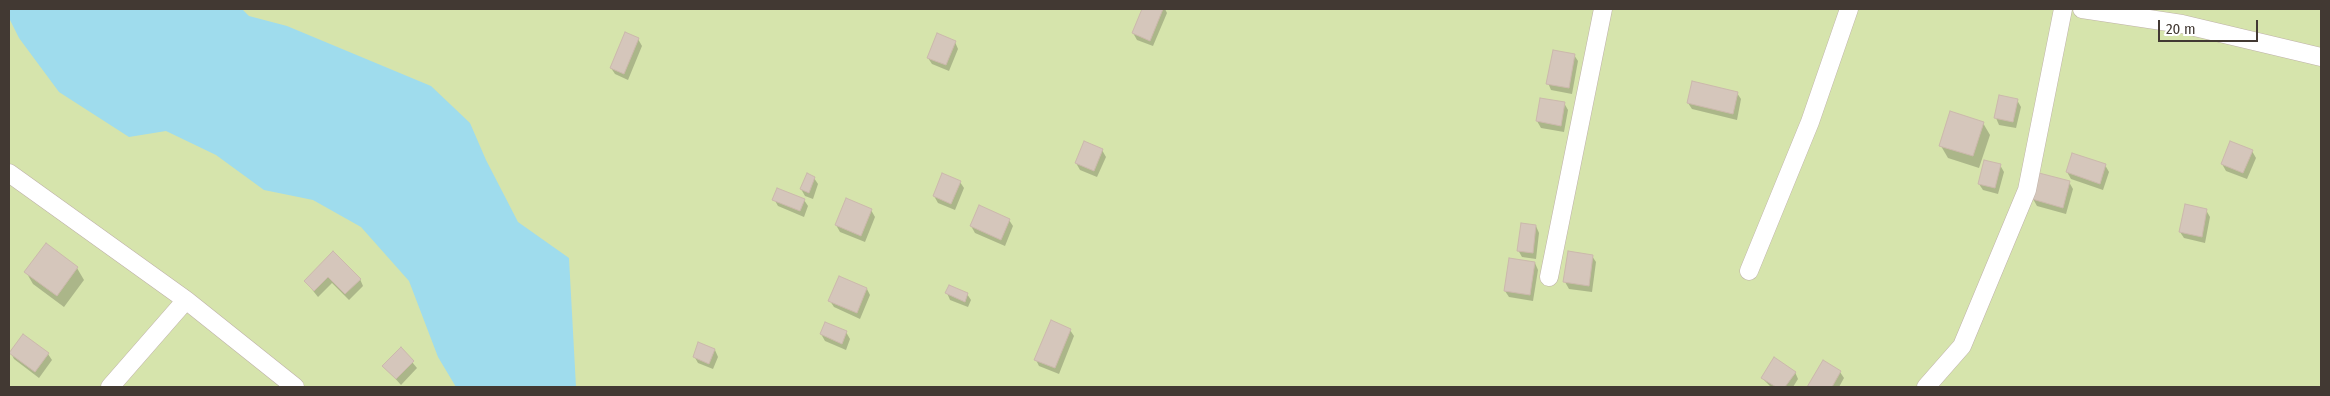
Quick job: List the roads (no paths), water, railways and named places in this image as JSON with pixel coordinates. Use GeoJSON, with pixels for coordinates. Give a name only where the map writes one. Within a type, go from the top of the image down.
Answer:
{"type":"FeatureCollection","features":[{"type":"Feature","properties":{"kind":"lane"},"geometry":{"type":"LineString","coordinates":[[1550,277],[1603,9]]}},
{"type":"Feature","properties":{"kind":"lane"},"geometry":{"type":"LineString","coordinates":[[1748,271],[1810,122],[1849,9]]}},
{"type":"Feature","properties":{"kind":"lane"},"geometry":{"type":"LineString","coordinates":[[1926,387],[1962,346],[2027,190],[2063,9]]}},
{"type":"Feature","properties":{"kind":"lane"},"geometry":{"type":"LineString","coordinates":[[2082,9],[2185,16],[2321,57]]}},
{"type":"Feature","properties":{"kind":"lane"},"geometry":{"type":"LineString","coordinates":[[11,179],[186,300],[295,387]]}},
{"type":"Feature","properties":{"kind":"lane"},"geometry":{"type":"LineString","coordinates":[[110,387],[186,300]]}},
{"type":"Feature","properties":{"kind":"water"},"geometry":{"type":"Polygon","coordinates":[[[9,9],[242,9],[249,16],[287,26],[431,86],[470,123],[486,160],[518,222],[569,258],[576,387],[456,387],[438,357],[409,281],[361,227],[313,200],[264,190],[216,155],[166,131],[129,137],[59,92],[19,38],[9,18],[9,9]]]}}]}
